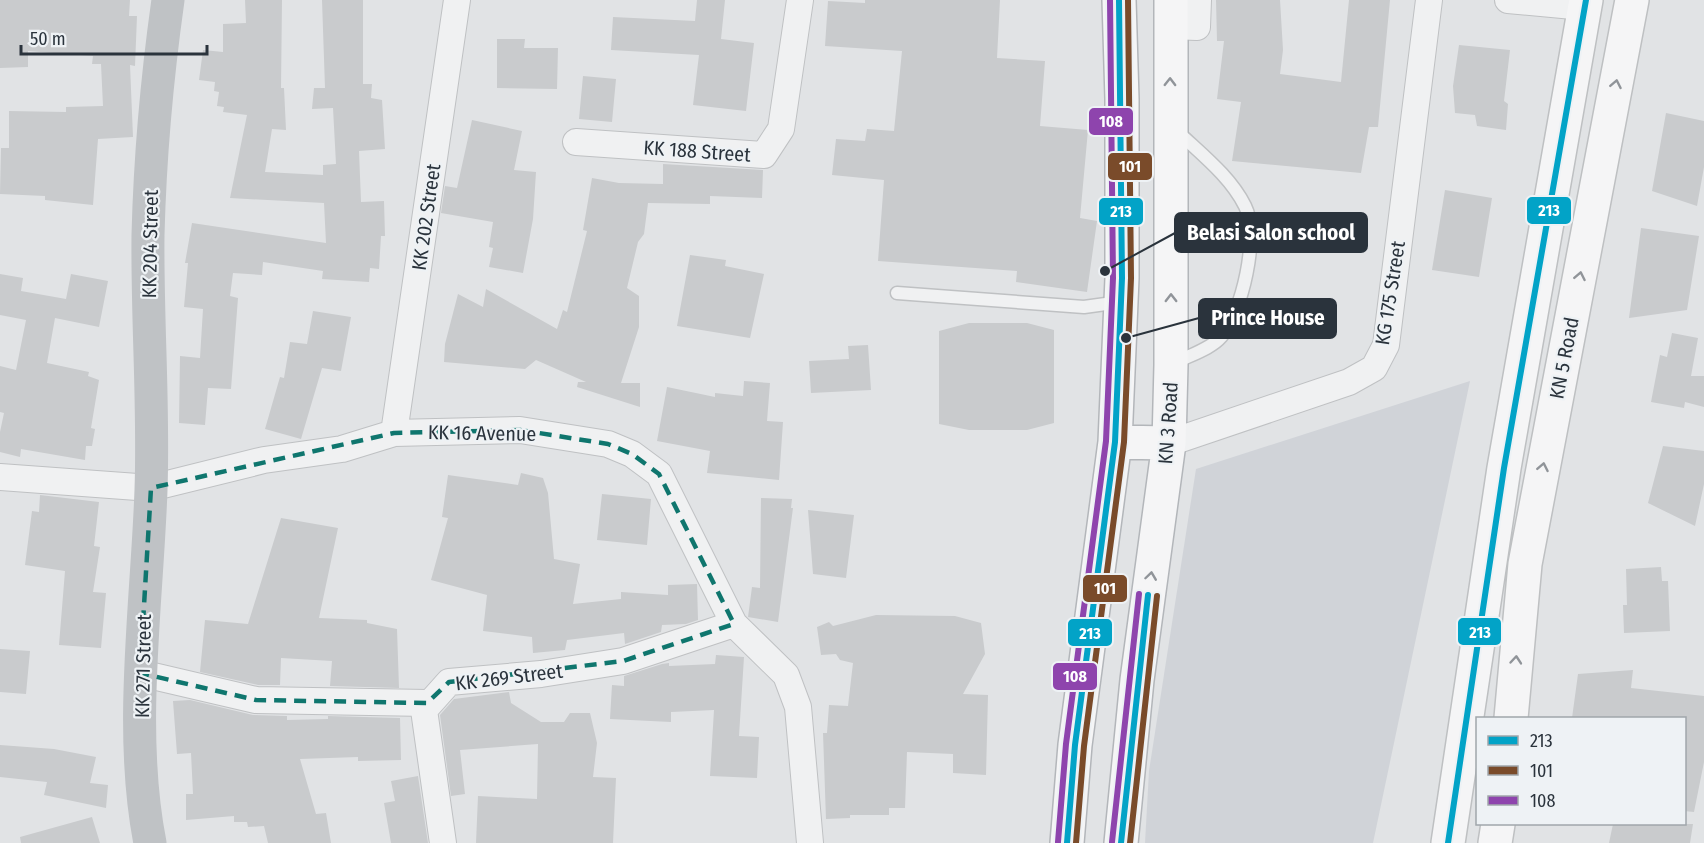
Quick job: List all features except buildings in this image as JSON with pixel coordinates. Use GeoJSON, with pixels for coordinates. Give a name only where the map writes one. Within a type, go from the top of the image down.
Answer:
{"type":"FeatureCollection","features":[{"type":"Feature","properties":{"kind":"main road"},"geometry":{"type":"LineString","coordinates":[[1067,843],[1075,745],[1115,442],[1121,302],[1122,99],[1119,0]]}},
{"type":"Feature","properties":{"kind":"main road","name":"KN 5 Road"},"geometry":{"type":"LineString","coordinates":[[1511,717],[1525,564],[1632,0]]}},
{"type":"Feature","properties":{"kind":"main road","name":"KN 5 Road"},"geometry":{"type":"LineString","coordinates":[[1448,843],[1504,468],[1585,4]]}},
{"type":"Feature","properties":{"kind":"main road","name":"KN 3 Road"},"geometry":{"type":"LineString","coordinates":[[1121,843],[1137,680],[1169,443],[1171,13]]}},
{"type":"Feature","properties":{"kind":"main road"},"geometry":{"type":"LineString","coordinates":[[1115,442],[1169,443]]}},
{"type":"Feature","properties":{"kind":"main road"},"geometry":{"type":"LineString","coordinates":[[1495,843],[1498,825]]}},
{"type":"Feature","properties":{"kind":"street","name":"KK 204 Street"},"geometry":{"type":"LineString","coordinates":[[151,488],[148,235],[157,82],[168,0]]}},
{"type":"Feature","properties":{"kind":"street","name":"KK 202 Street"},"geometry":{"type":"LineString","coordinates":[[394,433],[457,0]]}},
{"type":"Feature","properties":{"kind":"street","name":"KK 188 Street"},"geometry":{"type":"LineString","coordinates":[[576,142],[764,155],[781,129],[800,0]]}},
{"type":"Feature","properties":{"kind":"street"},"geometry":{"type":"LineString","coordinates":[[1171,13],[1197,27],[1198,0]]}},
{"type":"Feature","properties":{"kind":"street","name":"KG 175 Street"},"geometry":{"type":"LineString","coordinates":[[1169,443],[1349,382],[1374,369],[1386,345],[1429,0]]}},
{"type":"Feature","properties":{"kind":"street"},"geometry":{"type":"LineString","coordinates":[[1508,0],[1585,4]]}},
{"type":"Feature","properties":{"kind":"street","name":"KK 16 Avenue"},"geometry":{"type":"LineString","coordinates":[[0,477],[151,488],[264,460],[342,449],[394,433],[520,430],[608,444],[632,454],[659,474],[734,624],[786,675],[798,707],[810,843]]}},
{"type":"Feature","properties":{"kind":"street","name":"KK 271 Street"},"geometry":{"type":"LineString","coordinates":[[150,843],[143,809],[140,673],[151,488]]}},
{"type":"Feature","properties":{"kind":"street","name":"KK 269 Street"},"geometry":{"type":"LineString","coordinates":[[427,704],[449,682],[541,674],[623,661],[734,624]]}},
{"type":"Feature","properties":{"kind":"street"},"geometry":{"type":"LineString","coordinates":[[140,673],[256,700],[427,704],[424,710],[425,729],[443,843]]}},
{"type":"Feature","properties":{"kind":"lane"},"geometry":{"type":"LineString","coordinates":[[1170,124],[1233,185],[1247,208],[1251,228],[1248,268],[1234,318],[1220,339],[1171,365]]}},
{"type":"Feature","properties":{"kind":"lane"},"geometry":{"type":"LineString","coordinates":[[897,293],[1084,307],[1121,302]]}},
{"type":"Feature","properties":{"kind":"highlighted area"},"geometry":{"type":"Polygon","coordinates":[[[520,430],[608,444],[632,454],[659,474],[734,624],[623,661],[449,682],[427,703],[256,700],[140,673],[151,488],[394,433],[520,430]]]}},
{"type":"Feature","properties":{"kind":"shaded area"},"geometry":{"type":"Polygon","coordinates":[[[1470,381],[1373,843],[1145,843],[1149,771],[1196,469],[1470,381]]]}},
{"type":"Feature","properties":{"kind":"transit line","name":"108"},"geometry":{"type":"LineString","coordinates":[[1058,842],[1066,744],[1106,441],[1113,278],[1110,0]]}},
{"type":"Feature","properties":{"kind":"transit line","name":"213"},"geometry":{"type":"LineString","coordinates":[[1067,843],[1075,745],[1115,442],[1122,278],[1119,0]]}},
{"type":"Feature","properties":{"kind":"transit line","name":"101"},"geometry":{"type":"LineString","coordinates":[[1076,843],[1084,746],[1124,442],[1131,278],[1128,0]]}},
{"type":"Feature","properties":{"kind":"transit line","name":"213"},"geometry":{"type":"LineString","coordinates":[[1448,843],[1504,468],[1586,0]]}},
{"type":"Feature","properties":{"kind":"transit line","name":"108"},"geometry":{"type":"LineString","coordinates":[[1112,842],[1139,594]]}},
{"type":"Feature","properties":{"kind":"transit line","name":"213"},"geometry":{"type":"LineString","coordinates":[[1121,843],[1148,595]]}},
{"type":"Feature","properties":{"kind":"transit line","name":"101"},"geometry":{"type":"LineString","coordinates":[[1130,843],[1157,596]]}},
{"type":"Feature","properties":{"kind":"place","name":"Belasi Salon school"},"geometry":{"type":"Point","coordinates":[1105,271]}},
{"type":"Feature","properties":{"kind":"place","name":"Prince House"},"geometry":{"type":"Point","coordinates":[1126,338]}}]}
